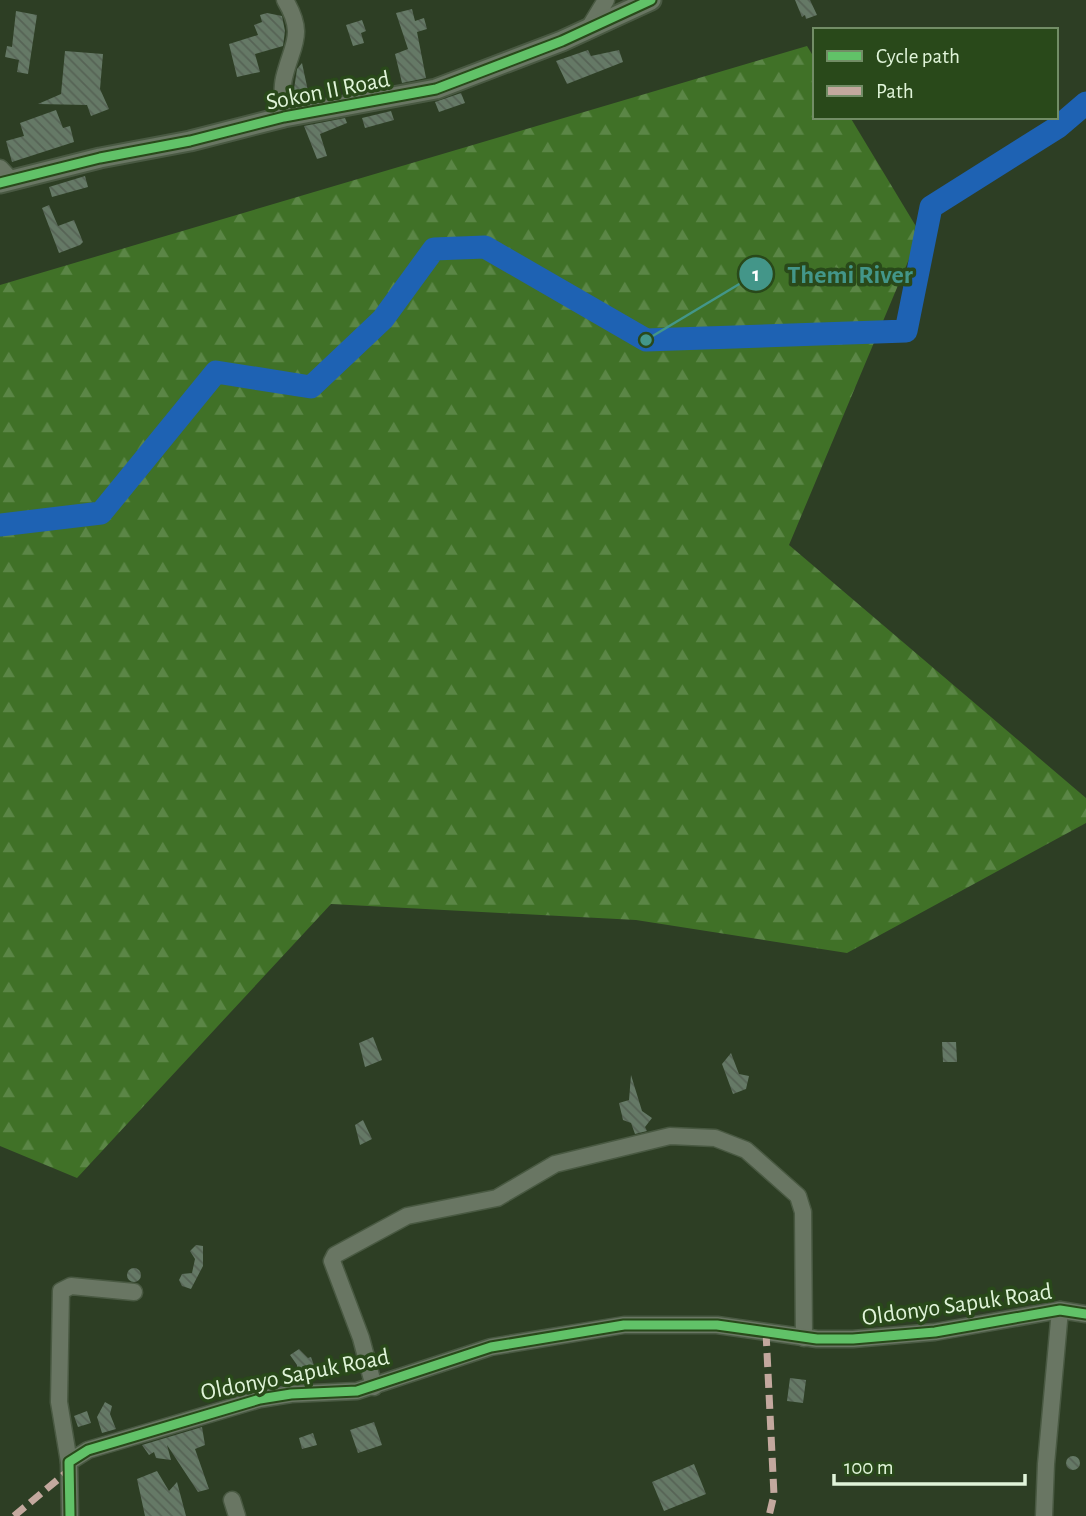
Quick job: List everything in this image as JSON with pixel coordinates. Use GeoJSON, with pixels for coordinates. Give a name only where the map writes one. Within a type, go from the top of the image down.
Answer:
{"type":"FeatureCollection","features":[{"type":"Feature","properties":{"kind":"street"},"geometry":{"type":"LineString","coordinates":[[284,117],[284,78],[297,39],[292,12],[285,0]]}},
{"type":"Feature","properties":{"kind":"street"},"geometry":{"type":"LineString","coordinates":[[589,28],[606,0]]}},
{"type":"Feature","properties":{"kind":"street","name":"Sokon II Road"},"geometry":{"type":"LineString","coordinates":[[4,177],[284,117],[436,89],[562,41],[652,0]]}},
{"type":"Feature","properties":{"kind":"street"},"geometry":{"type":"LineString","coordinates":[[374,1387],[361,1338],[332,1261],[335,1255],[399,1219],[497,1198],[555,1164],[654,1137],[687,1135],[733,1143],[746,1150],[798,1196],[803,1212],[804,1338]]}},
{"type":"Feature","properties":{"kind":"street"},"geometry":{"type":"LineString","coordinates":[[70,1516],[69,1462],[62,1433],[58,1378],[61,1291],[71,1286],[134,1292]]}},
{"type":"Feature","properties":{"kind":"street"},"geometry":{"type":"LineString","coordinates":[[1044,1516],[1060,1310]]}},
{"type":"Feature","properties":{"kind":"street","name":"Oldonyo Sapuk Road"},"geometry":{"type":"LineString","coordinates":[[69,1462],[88,1450],[260,1399],[291,1394],[332,1394],[374,1387],[491,1347],[624,1325],[718,1325],[804,1338],[853,1339],[935,1332],[1060,1310],[1086,1314]]}},
{"type":"Feature","properties":{"kind":"street"},"geometry":{"type":"LineString","coordinates":[[232,1500],[237,1516]]}},
{"type":"Feature","properties":{"kind":"green space"},"geometry":{"type":"Polygon","coordinates":[[[807,46],[813,56],[813,119],[851,119],[920,233],[789,545],[1086,798],[1086,823],[847,953],[636,920],[331,904],[77,1178],[0,1146],[0,285],[807,46]]]}},
{"type":"Feature","properties":{"kind":"building"},"geometry":{"type":"Polygon","coordinates":[[[795,0],[810,0],[817,15],[806,19],[805,15],[802,17],[795,0]]]}},
{"type":"Feature","properties":{"kind":"building"},"geometry":{"type":"Polygon","coordinates":[[[412,9],[415,21],[424,18],[427,29],[417,32],[426,78],[402,83],[395,54],[408,49],[396,13],[412,9]]]}},
{"type":"Feature","properties":{"kind":"building"},"geometry":{"type":"Polygon","coordinates":[[[16,11],[37,15],[28,74],[17,72],[19,60],[5,57],[7,46],[12,47],[16,11]]]}},
{"type":"Feature","properties":{"kind":"building"},"geometry":{"type":"Polygon","coordinates":[[[267,13],[282,16],[285,31],[283,46],[255,54],[260,72],[237,77],[229,44],[258,35],[254,25],[262,22],[260,15],[267,13]]]}},
{"type":"Feature","properties":{"kind":"building"},"geometry":{"type":"Polygon","coordinates":[[[362,20],[366,31],[361,33],[364,43],[353,46],[346,25],[362,20]]]}},
{"type":"Feature","properties":{"kind":"building"},"geometry":{"type":"Polygon","coordinates":[[[588,50],[591,56],[619,50],[623,62],[567,84],[556,61],[588,50]]]}},
{"type":"Feature","properties":{"kind":"building"},"geometry":{"type":"Polygon","coordinates":[[[65,51],[103,54],[100,89],[109,109],[91,116],[87,105],[38,104],[61,94],[65,51]]]}},
{"type":"Feature","properties":{"kind":"building"},"geometry":{"type":"Polygon","coordinates":[[[302,63],[308,91],[293,96],[297,69],[302,63]]]}},
{"type":"Feature","properties":{"kind":"building"},"geometry":{"type":"Polygon","coordinates":[[[461,93],[465,103],[439,112],[435,102],[461,93]]]}},
{"type":"Feature","properties":{"kind":"building"},"geometry":{"type":"Polygon","coordinates":[[[56,110],[63,128],[70,126],[74,142],[12,162],[6,141],[24,136],[20,123],[56,110]]]}},
{"type":"Feature","properties":{"kind":"building"},"geometry":{"type":"Polygon","coordinates":[[[391,111],[394,120],[365,128],[362,118],[391,111]]]}},
{"type":"Feature","properties":{"kind":"building"},"geometry":{"type":"Polygon","coordinates":[[[345,118],[347,123],[320,134],[327,156],[317,159],[304,126],[345,118]]]}},
{"type":"Feature","properties":{"kind":"building"},"geometry":{"type":"Polygon","coordinates":[[[85,176],[88,187],[52,197],[49,187],[85,176]]]}},
{"type":"Feature","properties":{"kind":"building"},"geometry":{"type":"Polygon","coordinates":[[[49,205],[58,226],[74,220],[83,242],[80,245],[59,253],[42,208],[49,205]]]}},
{"type":"Feature","properties":{"kind":"building"},"geometry":{"type":"Polygon","coordinates":[[[373,1037],[382,1060],[365,1067],[359,1043],[373,1037]]]}},
{"type":"Feature","properties":{"kind":"building"},"geometry":{"type":"Polygon","coordinates":[[[942,1042],[956,1042],[957,1062],[943,1062],[942,1042]]]}},
{"type":"Feature","properties":{"kind":"building"},"geometry":{"type":"Polygon","coordinates":[[[731,1053],[739,1074],[749,1076],[746,1089],[733,1094],[722,1064],[731,1053]]]}},
{"type":"Feature","properties":{"kind":"building"},"geometry":{"type":"Polygon","coordinates":[[[631,1075],[642,1111],[652,1118],[645,1127],[647,1131],[635,1134],[631,1123],[623,1120],[619,1103],[629,1100],[631,1075]]]}},
{"type":"Feature","properties":{"kind":"building"},"geometry":{"type":"Polygon","coordinates":[[[363,1120],[372,1139],[360,1145],[355,1125],[363,1120]]]}},
{"type":"Feature","properties":{"kind":"building"},"geometry":{"type":"Polygon","coordinates":[[[196,1245],[203,1246],[203,1266],[191,1289],[182,1286],[179,1280],[182,1274],[192,1273],[195,1259],[190,1251],[196,1245]]]}},
{"type":"Feature","properties":{"kind":"building"},"geometry":{"type":"Polygon","coordinates":[[[131,1268],[137,1268],[141,1275],[137,1282],[131,1282],[127,1278],[127,1272],[131,1268]]]}},
{"type":"Feature","properties":{"kind":"building"},"geometry":{"type":"Polygon","coordinates":[[[299,1349],[308,1358],[311,1357],[318,1377],[297,1377],[297,1365],[290,1355],[299,1349]]]}},
{"type":"Feature","properties":{"kind":"building"},"geometry":{"type":"Polygon","coordinates":[[[790,1378],[806,1380],[803,1403],[787,1401],[790,1378]]]}},
{"type":"Feature","properties":{"kind":"building"},"geometry":{"type":"Polygon","coordinates":[[[105,1402],[112,1406],[110,1414],[116,1429],[102,1433],[97,1417],[105,1402]]]}},
{"type":"Feature","properties":{"kind":"building"},"geometry":{"type":"Polygon","coordinates":[[[87,1411],[91,1423],[78,1427],[74,1416],[87,1411]]]}},
{"type":"Feature","properties":{"kind":"building"},"geometry":{"type":"Polygon","coordinates":[[[374,1422],[382,1445],[358,1453],[350,1430],[374,1422]]]}},
{"type":"Feature","properties":{"kind":"building"},"geometry":{"type":"Polygon","coordinates":[[[202,1427],[205,1445],[195,1449],[209,1489],[198,1492],[167,1445],[171,1460],[156,1458],[154,1452],[149,1455],[142,1445],[202,1427]]]}},
{"type":"Feature","properties":{"kind":"building"},"geometry":{"type":"Polygon","coordinates":[[[313,1433],[317,1445],[302,1449],[299,1438],[313,1433]]]}},
{"type":"Feature","properties":{"kind":"building"},"geometry":{"type":"Polygon","coordinates":[[[1070,1456],[1076,1456],[1080,1463],[1076,1470],[1070,1470],[1066,1466],[1066,1460],[1070,1456]]]}},
{"type":"Feature","properties":{"kind":"building"},"geometry":{"type":"Polygon","coordinates":[[[694,1464],[706,1494],[664,1511],[652,1482],[694,1464]]]}},
{"type":"Feature","properties":{"kind":"building"},"geometry":{"type":"Polygon","coordinates":[[[157,1471],[169,1491],[177,1482],[186,1516],[145,1516],[137,1479],[157,1471]]]}},
{"type":"Feature","properties":{"kind":"waterway"},"geometry":{"type":"LineString","coordinates":[[0,525],[101,513],[216,372],[311,387],[383,319],[434,249],[485,247],[646,340],[906,331],[931,207],[1058,127],[1086,103]]}},
{"type":"Feature","properties":{"kind":"marked path"},"geometry":{"type":"LineString","coordinates":[[766,1332],[774,1495],[769,1516]]}},
{"type":"Feature","properties":{"kind":"marked path"},"geometry":{"type":"LineString","coordinates":[[14,1516],[67,1472]]}},
{"type":"Feature","properties":{"kind":"cycle path"},"geometry":{"type":"LineString","coordinates":[[0,183],[284,117],[436,89],[562,41],[651,0]]}},
{"type":"Feature","properties":{"kind":"cycle path"},"geometry":{"type":"LineString","coordinates":[[70,1516],[69,1462],[88,1450],[260,1399],[291,1394],[357,1391],[491,1347],[624,1325],[717,1325],[817,1339],[853,1339],[935,1332],[1060,1310],[1086,1314]]}},
{"type":"Feature","properties":{"kind":"place","name":"Themi River"},"geometry":{"type":"Point","coordinates":[646,340]}}]}
